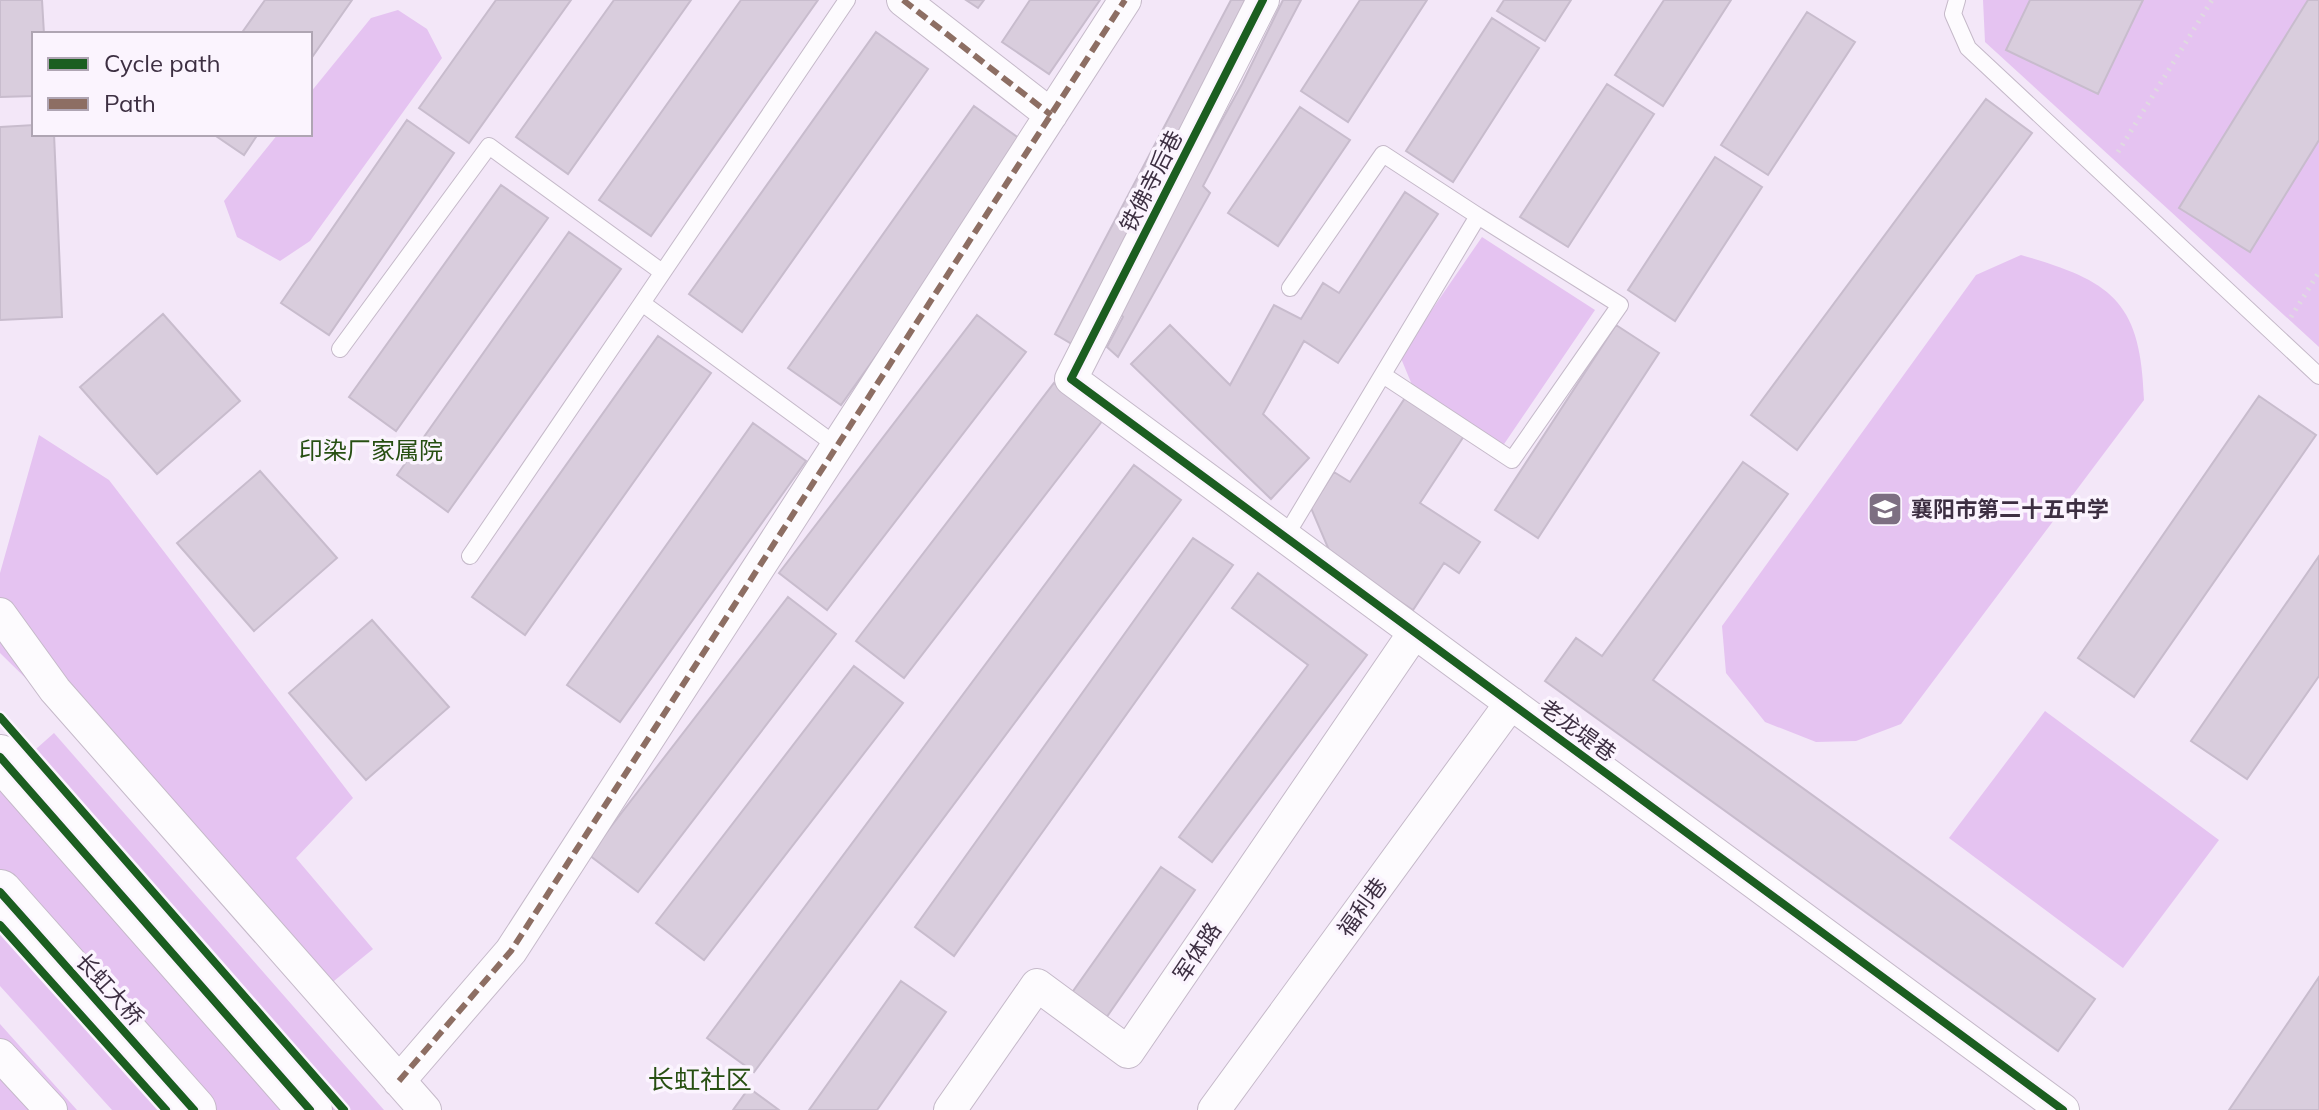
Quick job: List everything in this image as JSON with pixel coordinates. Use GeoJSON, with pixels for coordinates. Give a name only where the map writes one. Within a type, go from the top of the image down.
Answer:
{"type":"FeatureCollection","features":[{"type":"Feature","properties":{"kind":"highway"},"geometry":{"type":"LineString","coordinates":[[0,757],[310,1110]]}},
{"type":"Feature","properties":{"kind":"highway","name":"长虹大桥"},"geometry":{"type":"LineString","coordinates":[[0,892],[194,1110]]}},
{"type":"Feature","properties":{"kind":"street"},"geometry":{"type":"LineString","coordinates":[[903,0],[1051,115]]}},
{"type":"Feature","properties":{"kind":"street"},"geometry":{"type":"LineString","coordinates":[[399,1081],[511,951],[1125,0]]}},
{"type":"Feature","properties":{"kind":"street","name":"铁佛寺后巷"},"geometry":{"type":"LineString","coordinates":[[1071,379],[1263,0]]}},
{"type":"Feature","properties":{"kind":"street","name":"老龙堤巷"},"geometry":{"type":"LineString","coordinates":[[1071,379],[2063,1110]]}},
{"type":"Feature","properties":{"kind":"street"},"geometry":{"type":"LineString","coordinates":[[0,614],[55,690],[425,1110]]}},
{"type":"Feature","properties":{"kind":"street","name":"军体路"},"geometry":{"type":"LineString","coordinates":[[950,1110],[1037,985],[1128,1052],[1414,633]]}},
{"type":"Feature","properties":{"kind":"street","name":"福利巷"},"geometry":{"type":"LineString","coordinates":[[1214,1110],[1511,703]]}},
{"type":"Feature","properties":{"kind":"street"},"geometry":{"type":"LineString","coordinates":[[0,1055],[51,1110]]}},
{"type":"Feature","properties":{"kind":"lane"},"geometry":{"type":"LineString","coordinates":[[470,556],[847,0]]}},
{"type":"Feature","properties":{"kind":"lane"},"geometry":{"type":"LineString","coordinates":[[1957,0],[1953,14],[1968,48],[2319,376]]}},
{"type":"Feature","properties":{"kind":"lane"},"geometry":{"type":"LineString","coordinates":[[340,349],[489,146],[662,272]]}},
{"type":"Feature","properties":{"kind":"lane"},"geometry":{"type":"LineString","coordinates":[[1290,288],[1383,154],[1620,305],[1512,460],[1383,375]]}},
{"type":"Feature","properties":{"kind":"lane"},"geometry":{"type":"LineString","coordinates":[[1285,537],[1478,216]]}},
{"type":"Feature","properties":{"kind":"lane"},"geometry":{"type":"LineString","coordinates":[[642,303],[837,446]]}},
{"type":"Feature","properties":{"kind":"path"},"geometry":{"type":"LineString","coordinates":[[2104,176],[2212,0]]}},
{"type":"Feature","properties":{"kind":"path"},"geometry":{"type":"LineString","coordinates":[[2278,338],[2319,272]]}},
{"type":"Feature","properties":{"kind":"shaded area"},"geometry":{"type":"Polygon","coordinates":[[[1983,0],[2319,0],[2319,347],[1985,42],[1983,0]]]}},
{"type":"Feature","properties":{"kind":"shaded area"},"geometry":{"type":"Polygon","coordinates":[[[398,10],[427,29],[442,58],[310,241],[280,261],[237,237],[224,201],[276,136],[312,136],[312,91],[371,18],[398,10]]]}},
{"type":"Feature","properties":{"kind":"shaded area"},"geometry":{"type":"Polygon","coordinates":[[[1482,237],[1595,310],[1500,450],[1415,392],[1400,356],[1482,237]]]}},
{"type":"Feature","properties":{"kind":"shaded area"},"geometry":{"type":"Polygon","coordinates":[[[2021,255],[2078,275],[2116,300],[2128,317],[2136,339],[2142,366],[2144,400],[1901,724],[1856,741],[1816,742],[1765,722],[1726,673],[1722,626],[1976,275],[2021,255]]]}},
{"type":"Feature","properties":{"kind":"shaded area"},"geometry":{"type":"Polygon","coordinates":[[[39,435],[109,480],[353,798],[296,858],[373,949],[312,999],[55,707],[0,653],[0,573],[39,435]]]}},
{"type":"Feature","properties":{"kind":"shaded area"},"geometry":{"type":"Polygon","coordinates":[[[2045,711],[2219,840],[2123,968],[1949,838],[2045,711]]]}},
{"type":"Feature","properties":{"kind":"shaded area"},"geometry":{"type":"Polygon","coordinates":[[[54,733],[384,1110],[112,1110],[0,986],[0,781],[54,733]]]}},
{"type":"Feature","properties":{"kind":"shaded area"},"geometry":{"type":"Polygon","coordinates":[[[0,1024],[77,1110],[0,1110],[0,1024]]]}},
{"type":"Feature","properties":{"kind":"building"},"geometry":{"type":"Polygon","coordinates":[[[0,0],[42,0],[44,32],[32,32],[32,96],[0,97],[0,0]]]}},
{"type":"Feature","properties":{"kind":"building"},"geometry":{"type":"Polygon","coordinates":[[[265,0],[352,0],[312,57],[312,32],[242,32],[265,0]]]}},
{"type":"Feature","properties":{"kind":"building"},"geometry":{"type":"Polygon","coordinates":[[[496,0],[571,0],[469,143],[419,108],[496,0]]]}},
{"type":"Feature","properties":{"kind":"building"},"geometry":{"type":"Polygon","coordinates":[[[614,0],[691,0],[568,174],[516,137],[614,0]]]}},
{"type":"Feature","properties":{"kind":"building"},"geometry":{"type":"Polygon","coordinates":[[[741,0],[818,0],[651,236],[599,200],[741,0]]]}},
{"type":"Feature","properties":{"kind":"building"},"geometry":{"type":"Polygon","coordinates":[[[966,0],[984,0],[978,8],[966,0]]]}},
{"type":"Feature","properties":{"kind":"building"},"geometry":{"type":"Polygon","coordinates":[[[1030,0],[1100,0],[1049,74],[1002,42],[1030,0]]]}},
{"type":"Feature","properties":{"kind":"building"},"geometry":{"type":"Polygon","coordinates":[[[1231,0],[1253,0],[1077,347],[1055,334],[1231,0]]]}},
{"type":"Feature","properties":{"kind":"building"},"geometry":{"type":"Polygon","coordinates":[[[1283,0],[1301,0],[1203,186],[1210,193],[1118,357],[1107,347],[1123,317],[1117,310],[1242,84],[1283,0]]]}},
{"type":"Feature","properties":{"kind":"building"},"geometry":{"type":"Polygon","coordinates":[[[1360,0],[1427,0],[1348,122],[1301,91],[1360,0]]]}},
{"type":"Feature","properties":{"kind":"building"},"geometry":{"type":"Polygon","coordinates":[[[1504,0],[1571,0],[1545,41],[1497,11],[1504,0]]]}},
{"type":"Feature","properties":{"kind":"building"},"geometry":{"type":"Polygon","coordinates":[[[1664,0],[1731,0],[1663,106],[1615,75],[1664,0]]]}},
{"type":"Feature","properties":{"kind":"building"},"geometry":{"type":"Polygon","coordinates":[[[2030,0],[2143,0],[2098,94],[2006,50],[2030,0]]]}},
{"type":"Feature","properties":{"kind":"building"},"geometry":{"type":"Polygon","coordinates":[[[2308,0],[2319,0],[2319,140],[2250,252],[2179,208],[2308,0]]]}},
{"type":"Feature","properties":{"kind":"building"},"geometry":{"type":"Polygon","coordinates":[[[1807,12],[1855,42],[1768,175],[1721,145],[1807,12]]]}},
{"type":"Feature","properties":{"kind":"building"},"geometry":{"type":"Polygon","coordinates":[[[1492,18],[1539,48],[1453,182],[1406,151],[1492,18]]]}},
{"type":"Feature","properties":{"kind":"building"},"geometry":{"type":"Polygon","coordinates":[[[876,32],[928,69],[742,332],[689,294],[876,32]]]}},
{"type":"Feature","properties":{"kind":"building"},"geometry":{"type":"Polygon","coordinates":[[[1607,84],[1654,114],[1568,247],[1520,217],[1607,84]]]}},
{"type":"Feature","properties":{"kind":"building"},"geometry":{"type":"Polygon","coordinates":[[[1986,99],[2032,133],[1797,450],[1751,415],[1986,99]]]}},
{"type":"Feature","properties":{"kind":"building"},"geometry":{"type":"Polygon","coordinates":[[[974,106],[1027,144],[841,405],[788,368],[974,106]]]}},
{"type":"Feature","properties":{"kind":"building"},"geometry":{"type":"Polygon","coordinates":[[[1300,107],[1350,140],[1278,246],[1228,213],[1300,107]]]}},
{"type":"Feature","properties":{"kind":"building"},"geometry":{"type":"Polygon","coordinates":[[[407,120],[454,153],[329,335],[281,303],[407,120]]]}},
{"type":"Feature","properties":{"kind":"building"},"geometry":{"type":"Polygon","coordinates":[[[32,125],[32,136],[54,136],[62,317],[0,320],[0,127],[32,125]]]}},
{"type":"Feature","properties":{"kind":"building"},"geometry":{"type":"Polygon","coordinates":[[[216,136],[257,136],[244,155],[216,136]]]}},
{"type":"Feature","properties":{"kind":"building"},"geometry":{"type":"Polygon","coordinates":[[[1715,157],[1762,187],[1675,321],[1628,290],[1715,157]]]}},
{"type":"Feature","properties":{"kind":"building"},"geometry":{"type":"Polygon","coordinates":[[[501,185],[548,218],[396,431],[349,397],[501,185]]]}},
{"type":"Feature","properties":{"kind":"building"},"geometry":{"type":"Polygon","coordinates":[[[1405,192],[1438,214],[1338,363],[1304,341],[1263,414],[1309,458],[1271,499],[1131,364],[1170,325],[1230,385],[1274,305],[1301,319],[1323,283],[1339,293],[1405,192]]]}},
{"type":"Feature","properties":{"kind":"building"},"geometry":{"type":"Polygon","coordinates":[[[569,232],[621,269],[448,512],[397,475],[569,232]]]}},
{"type":"Feature","properties":{"kind":"building"},"geometry":{"type":"Polygon","coordinates":[[[163,314],[240,401],[157,474],[80,387],[163,314]]]}},
{"type":"Feature","properties":{"kind":"building"},"geometry":{"type":"Polygon","coordinates":[[[977,315],[1026,352],[827,610],[779,573],[977,315]]]}},
{"type":"Feature","properties":{"kind":"building"},"geometry":{"type":"Polygon","coordinates":[[[1616,325],[1659,353],[1538,538],[1495,510],[1616,325]]]}},
{"type":"Feature","properties":{"kind":"building"},"geometry":{"type":"Polygon","coordinates":[[[658,336],[711,373],[525,635],[472,597],[658,336]]]}},
{"type":"Feature","properties":{"kind":"building"},"geometry":{"type":"Polygon","coordinates":[[[1054,383],[1103,420],[904,678],[856,641],[1054,383]]]}},
{"type":"Feature","properties":{"kind":"building"},"geometry":{"type":"Polygon","coordinates":[[[2259,396],[2316,435],[2134,697],[2078,658],[2259,396]]]}},
{"type":"Feature","properties":{"kind":"building"},"geometry":{"type":"Polygon","coordinates":[[[1405,398],[1464,436],[1420,503],[1480,542],[1459,573],[1444,563],[1413,610],[1332,557],[1311,508],[1334,472],[1350,482],[1405,398]]]}},
{"type":"Feature","properties":{"kind":"building"},"geometry":{"type":"Polygon","coordinates":[[[753,423],[806,461],[620,722],[567,685],[753,423]]]}},
{"type":"Feature","properties":{"kind":"building"},"geometry":{"type":"Polygon","coordinates":[[[1743,462],[1788,494],[1653,680],[2095,999],[2058,1051],[1545,681],[1576,638],[1602,656],[1743,462]]]}},
{"type":"Feature","properties":{"kind":"building"},"geometry":{"type":"Polygon","coordinates":[[[1134,465],[1181,500],[754,1072],[707,1038],[1134,465]]]}},
{"type":"Feature","properties":{"kind":"building"},"geometry":{"type":"Polygon","coordinates":[[[260,471],[337,558],[254,631],[177,543],[260,471]]]}},
{"type":"Feature","properties":{"kind":"building"},"geometry":{"type":"Polygon","coordinates":[[[1193,538],[1233,565],[954,956],[915,927],[1193,538]]]}},
{"type":"Feature","properties":{"kind":"building"},"geometry":{"type":"Polygon","coordinates":[[[2319,556],[2319,676],[2247,779],[2191,741],[2319,556]]]}},
{"type":"Feature","properties":{"kind":"building"},"geometry":{"type":"Polygon","coordinates":[[[1258,573],[1367,655],[1212,862],[1179,837],[1308,665],[1232,608],[1258,573]]]}},
{"type":"Feature","properties":{"kind":"building"},"geometry":{"type":"Polygon","coordinates":[[[788,597],[836,634],[638,892],[589,855],[788,597]]]}},
{"type":"Feature","properties":{"kind":"building"},"geometry":{"type":"Polygon","coordinates":[[[372,620],[449,707],[366,780],[289,693],[372,620]]]}},
{"type":"Feature","properties":{"kind":"building"},"geometry":{"type":"Polygon","coordinates":[[[854,666],[903,703],[704,960],[656,923],[854,666]]]}},
{"type":"Feature","properties":{"kind":"building"},"geometry":{"type":"Polygon","coordinates":[[[1161,867],[1195,890],[1106,1018],[1071,994],[1161,867]]]}},
{"type":"Feature","properties":{"kind":"building"},"geometry":{"type":"Polygon","coordinates":[[[2319,977],[2319,1110],[2229,1110],[2319,977]]]}},
{"type":"Feature","properties":{"kind":"building"},"geometry":{"type":"Polygon","coordinates":[[[901,981],[946,1012],[877,1110],[809,1110],[901,981]]]}},
{"type":"Feature","properties":{"kind":"building"},"geometry":{"type":"Polygon","coordinates":[[[749,1088],[779,1110],[733,1110],[749,1088]]]}},
{"type":"Feature","properties":{"kind":"marked path"},"geometry":{"type":"LineString","coordinates":[[903,0],[1051,115]]}},
{"type":"Feature","properties":{"kind":"marked path"},"geometry":{"type":"LineString","coordinates":[[399,1081],[511,951],[1125,0]]}},
{"type":"Feature","properties":{"kind":"cycle path"},"geometry":{"type":"LineString","coordinates":[[1263,0],[1071,379],[2063,1110]]}},
{"type":"Feature","properties":{"kind":"cycle path"},"geometry":{"type":"LineString","coordinates":[[0,717],[344,1110]]}},
{"type":"Feature","properties":{"kind":"cycle path"},"geometry":{"type":"LineString","coordinates":[[0,757],[310,1110]]}},
{"type":"Feature","properties":{"kind":"cycle path"},"geometry":{"type":"LineString","coordinates":[[0,892],[194,1110]]}},
{"type":"Feature","properties":{"kind":"cycle path"},"geometry":{"type":"LineString","coordinates":[[0,925],[166,1110]]}},
{"type":"Feature","properties":{"kind":"place","name":"襄阳市第二十五中学"},"geometry":{"type":"Point","coordinates":[1885,509]}},
{"type":"Feature","properties":{"kind":"district","name":"印染厂家属院"},"geometry":{"type":"Point","coordinates":[371,451]}},
{"type":"Feature","properties":{"kind":"district","name":"长虹社区"},"geometry":{"type":"Point","coordinates":[700,1080]}}]}
